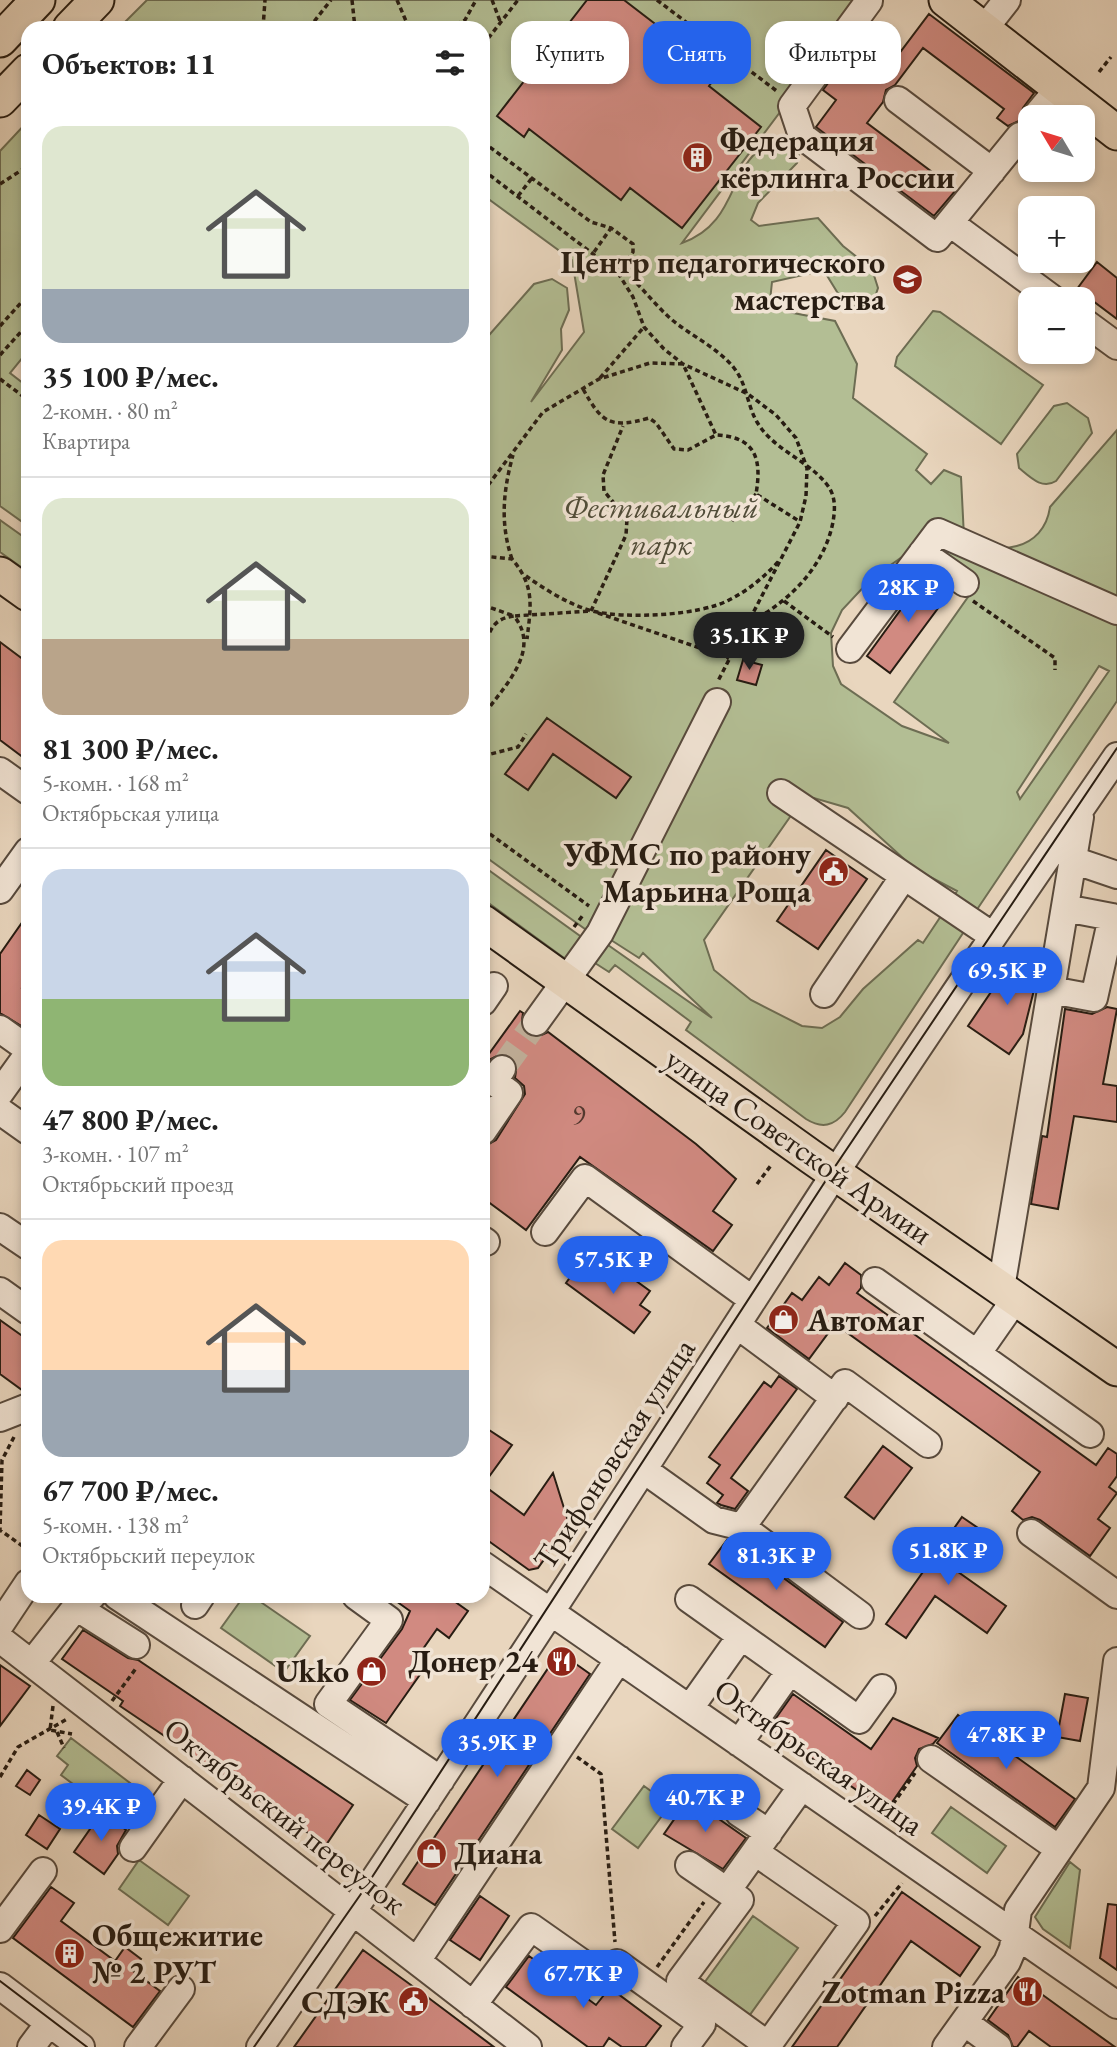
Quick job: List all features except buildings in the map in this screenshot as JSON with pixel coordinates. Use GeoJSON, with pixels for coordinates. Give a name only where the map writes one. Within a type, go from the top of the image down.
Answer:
{"type":"FeatureCollection","features":[{"type":"Feature","properties":{"kind":"main road"},"geometry":{"type":"LineString","coordinates":[[0,40],[38,0]]}},
{"type":"Feature","properties":{"kind":"main road"},"geometry":{"type":"LineString","coordinates":[[77,21],[97,0]]}},
{"type":"Feature","properties":{"kind":"main road"},"geometry":{"type":"LineString","coordinates":[[946,0],[993,10],[1117,106]]}},
{"type":"Feature","properties":{"kind":"main road"},"geometry":{"type":"LineString","coordinates":[[993,10],[1060,87],[1117,133]]}},
{"type":"Feature","properties":{"kind":"main road"},"geometry":{"type":"LineString","coordinates":[[0,100],[21,78]]}},
{"type":"Feature","properties":{"kind":"main road"},"geometry":{"type":"LineString","coordinates":[[0,574],[21,589]]}},
{"type":"Feature","properties":{"kind":"main road","name":"улица Советской Армии"},"geometry":{"type":"LineString","coordinates":[[490,927],[835,1173],[1117,1369]]}},
{"type":"Feature","properties":{"kind":"street"},"geometry":{"type":"LineString","coordinates":[[869,1],[790,103],[802,136],[937,238],[1018,139]]}},
{"type":"Feature","properties":{"kind":"street"},"geometry":{"type":"LineString","coordinates":[[1046,105],[1060,87]]}},
{"type":"Feature","properties":{"kind":"street"},"geometry":{"type":"LineString","coordinates":[[898,100],[992,171]]}},
{"type":"Feature","properties":{"kind":"street"},"geometry":{"type":"LineString","coordinates":[[950,223],[1038,287]]}},
{"type":"Feature","properties":{"kind":"street"},"geometry":{"type":"LineString","coordinates":[[1095,330],[1117,346]]}},
{"type":"Feature","properties":{"kind":"street"},"geometry":{"type":"LineString","coordinates":[[850,649],[938,532],[1117,611]]}},
{"type":"Feature","properties":{"kind":"street"},"geometry":{"type":"LineString","coordinates":[[922,553],[965,583]]}},
{"type":"Feature","properties":{"kind":"street"},"geometry":{"type":"LineString","coordinates":[[536,1022],[600,933],[717,702]]}},
{"type":"Feature","properties":{"kind":"street","name":"Трифоновская улица"},"geometry":{"type":"LineString","coordinates":[[260,2047],[434,1791],[835,1173],[1117,756]]}},
{"type":"Feature","properties":{"kind":"street"},"geometry":{"type":"LineString","coordinates":[[0,771],[21,786]]}},
{"type":"Feature","properties":{"kind":"street"},"geometry":{"type":"LineString","coordinates":[[781,793],[993,936]]}},
{"type":"Feature","properties":{"kind":"street"},"geometry":{"type":"LineString","coordinates":[[977,1353],[1009,1294],[1051,990],[1082,807]]}},
{"type":"Feature","properties":{"kind":"street"},"geometry":{"type":"LineString","coordinates":[[1073,860],[1117,875]]}},
{"type":"Feature","properties":{"kind":"street"},"geometry":{"type":"LineString","coordinates":[[0,890],[21,861]]}},
{"type":"Feature","properties":{"kind":"street"},"geometry":{"type":"LineString","coordinates":[[824,993],[904,876]]}},
{"type":"Feature","properties":{"kind":"street"},"geometry":{"type":"LineString","coordinates":[[1051,990],[1094,998],[1114,918],[1065,908]]}},
{"type":"Feature","properties":{"kind":"street"},"geometry":{"type":"LineString","coordinates":[[0,1030],[21,1046]]}},
{"type":"Feature","properties":{"kind":"street"},"geometry":{"type":"LineString","coordinates":[[0,1093],[21,1062]]}},
{"type":"Feature","properties":{"kind":"street"},"geometry":{"type":"LineString","coordinates":[[490,1120],[509,1093],[493,1081],[502,1069]]}},
{"type":"Feature","properties":{"kind":"street"},"geometry":{"type":"LineString","coordinates":[[0,1111],[21,1126]]}},
{"type":"Feature","properties":{"kind":"street"},"geometry":{"type":"LineString","coordinates":[[545,1232],[585,1178],[753,1300]]}},
{"type":"Feature","properties":{"kind":"street"},"geometry":{"type":"LineString","coordinates":[[0,1227],[21,1241]]}},
{"type":"Feature","properties":{"kind":"street"},"geometry":{"type":"LineString","coordinates":[[875,1281],[1090,1434]]}},
{"type":"Feature","properties":{"kind":"street"},"geometry":{"type":"LineString","coordinates":[[0,1291],[21,1306]]}},
{"type":"Feature","properties":{"kind":"street"},"geometry":{"type":"LineString","coordinates":[[737,1325],[835,1398]]}},
{"type":"Feature","properties":{"kind":"street"},"geometry":{"type":"LineString","coordinates":[[742,1527],[845,1383],[928,1444]]}},
{"type":"Feature","properties":{"kind":"street"},"geometry":{"type":"LineString","coordinates":[[7,1427],[21,1414]]}},
{"type":"Feature","properties":{"kind":"street"},"geometry":{"type":"LineString","coordinates":[[644,1470],[714,1520],[742,1527],[860,1615]]}},
{"type":"Feature","properties":{"kind":"street"},"geometry":{"type":"LineString","coordinates":[[1031,1533],[1117,1595]]}},
{"type":"Feature","properties":{"kind":"street","name":"Октябрьская улица"},"geometry":{"type":"LineString","coordinates":[[490,1570],[1117,2005]]}},
{"type":"Feature","properties":{"kind":"street"},"geometry":{"type":"LineString","coordinates":[[0,1625],[21,1594]]}},
{"type":"Feature","properties":{"kind":"street"},"geometry":{"type":"LineString","coordinates":[[689,1599],[859,1720],[882,1688]]}},
{"type":"Feature","properties":{"kind":"street"},"geometry":{"type":"LineString","coordinates":[[32,1663],[82,1603]]}},
{"type":"Feature","properties":{"kind":"street"},"geometry":{"type":"LineString","coordinates":[[86,1603],[135,1645]]}},
{"type":"Feature","properties":{"kind":"street"},"geometry":{"type":"LineString","coordinates":[[128,1603],[314,1726],[434,1791]]}},
{"type":"Feature","properties":{"kind":"street"},"geometry":{"type":"LineString","coordinates":[[314,1726],[389,1620],[366,1603]]}},
{"type":"Feature","properties":{"kind":"street"},"geometry":{"type":"LineString","coordinates":[[690,1709],[741,1636]]}},
{"type":"Feature","properties":{"kind":"street","name":"Октябрьский переулок"},"geometry":{"type":"LineString","coordinates":[[0,1639],[528,2047]]}},
{"type":"Feature","properties":{"kind":"street"},"geometry":{"type":"LineString","coordinates":[[416,1961],[619,1659]]}},
{"type":"Feature","properties":{"kind":"street"},"geometry":{"type":"LineString","coordinates":[[998,2047],[955,2039],[1007,1962],[1018,1910],[1101,1788],[1117,1661]]}},
{"type":"Feature","properties":{"kind":"street"},"geometry":{"type":"LineString","coordinates":[[739,1743],[790,1671]]}},
{"type":"Feature","properties":{"kind":"street"},"geometry":{"type":"LineString","coordinates":[[328,1704],[434,1791]]}},
{"type":"Feature","properties":{"kind":"street"},"geometry":{"type":"LineString","coordinates":[[926,1762],[1059,1849]]}},
{"type":"Feature","properties":{"kind":"street"},"geometry":{"type":"LineString","coordinates":[[133,1848],[182,1779]]}},
{"type":"Feature","properties":{"kind":"street"},"geometry":{"type":"LineString","coordinates":[[722,1888],[762,1843],[802,1786]]}},
{"type":"Feature","properties":{"kind":"street"},"geometry":{"type":"LineString","coordinates":[[689,1865],[740,1900],[680,1981],[768,2045],[856,1922],[762,1843],[739,1813]]}},
{"type":"Feature","properties":{"kind":"street"},"geometry":{"type":"LineString","coordinates":[[0,1929],[43,1871]]}},
{"type":"Feature","properties":{"kind":"street"},"geometry":{"type":"LineString","coordinates":[[473,2005],[531,1927],[605,1979],[617,1963],[702,2024],[685,2047]]}},
{"type":"Feature","properties":{"kind":"street"},"geometry":{"type":"LineString","coordinates":[[0,1986],[81,2047]]}},
{"type":"Feature","properties":{"kind":"street"},"geometry":{"type":"LineString","coordinates":[[138,2047],[181,1989]]}},
{"type":"Feature","properties":{"kind":"street"},"geometry":{"type":"LineString","coordinates":[[32,2047],[50,2023]]}},
{"type":"Feature","properties":{"kind":"path"},"geometry":{"type":"LineString","coordinates":[[264,21],[265,0]]}},
{"type":"Feature","properties":{"kind":"path"},"geometry":{"type":"LineString","coordinates":[[314,21],[331,0]]}},
{"type":"Feature","properties":{"kind":"path"},"geometry":{"type":"LineString","coordinates":[[352,0],[354,21]]}},
{"type":"Feature","properties":{"kind":"path"},"geometry":{"type":"LineString","coordinates":[[397,0],[407,21]]}},
{"type":"Feature","properties":{"kind":"path"},"geometry":{"type":"LineString","coordinates":[[463,21],[476,0]]}},
{"type":"Feature","properties":{"kind":"path"},"geometry":{"type":"LineString","coordinates":[[492,0],[501,22]]}},
{"type":"Feature","properties":{"kind":"path"},"geometry":{"type":"LineString","coordinates":[[490,36],[518,0]]}},
{"type":"Feature","properties":{"kind":"path"},"geometry":{"type":"LineString","coordinates":[[657,0],[685,21]]}},
{"type":"Feature","properties":{"kind":"path"},"geometry":{"type":"LineString","coordinates":[[1099,72],[1111,57]]}},
{"type":"Feature","properties":{"kind":"path"},"geometry":{"type":"LineString","coordinates":[[751,72],[790,103]]}},
{"type":"Feature","properties":{"kind":"path"},"geometry":{"type":"LineString","coordinates":[[490,147],[591,222],[611,228],[633,244],[633,252],[624,265],[626,273],[670,318],[734,368],[748,394],[756,421],[778,446],[807,468],[829,486],[834,498],[833,520],[824,550],[812,572],[784,601],[746,625],[800,522],[806,496],[807,468],[796,438],[776,415],[748,394],[683,364],[644,327],[633,297],[618,273],[594,252],[490,175]]}},
{"type":"Feature","properties":{"kind":"path"},"geometry":{"type":"LineString","coordinates":[[0,184],[21,170]]}},
{"type":"Feature","properties":{"kind":"path"},"geometry":{"type":"LineString","coordinates":[[518,196],[532,178]]}},
{"type":"Feature","properties":{"kind":"path"},"geometry":{"type":"LineString","coordinates":[[594,252],[611,228]]}},
{"type":"Feature","properties":{"kind":"path"},"geometry":{"type":"LineString","coordinates":[[0,326],[21,304]]}},
{"type":"Feature","properties":{"kind":"path"},"geometry":{"type":"LineString","coordinates":[[599,379],[644,327]]}},
{"type":"Feature","properties":{"kind":"path"},"geometry":{"type":"LineString","coordinates":[[0,355],[21,332]]}},
{"type":"Feature","properties":{"kind":"path"},"geometry":{"type":"LineString","coordinates":[[490,483],[543,412],[599,379],[650,363],[683,364]]}},
{"type":"Feature","properties":{"kind":"path"},"geometry":{"type":"LineString","coordinates":[[683,364],[716,435]]}},
{"type":"Feature","properties":{"kind":"path"},"geometry":{"type":"LineString","coordinates":[[0,379],[21,395]]}},
{"type":"Feature","properties":{"kind":"path"},"geometry":{"type":"LineString","coordinates":[[583,389],[596,411],[608,421],[623,426],[649,418],[674,449],[688,450],[716,435],[741,440],[755,453],[759,466],[755,494],[732,521]]}},
{"type":"Feature","properties":{"kind":"path"},"geometry":{"type":"LineString","coordinates":[[591,611],[626,535],[627,519],[604,491],[603,475],[623,426]]}},
{"type":"Feature","properties":{"kind":"path"},"geometry":{"type":"LineString","coordinates":[[514,451],[505,483],[503,510],[512,559],[526,576],[541,587],[591,611],[729,657]]}},
{"type":"Feature","properties":{"kind":"path"},"geometry":{"type":"LineString","coordinates":[[755,494],[800,522]]}},
{"type":"Feature","properties":{"kind":"path"},"geometry":{"type":"LineString","coordinates":[[490,629],[500,618],[514,616],[591,611],[631,614],[685,612],[727,602],[761,580],[785,554]]}},
{"type":"Feature","properties":{"kind":"path"},"geometry":{"type":"LineString","coordinates":[[490,557],[512,559]]}},
{"type":"Feature","properties":{"kind":"path"},"geometry":{"type":"LineString","coordinates":[[490,706],[514,673],[527,645],[530,615],[526,576]]}},
{"type":"Feature","properties":{"kind":"path"},"geometry":{"type":"LineString","coordinates":[[965,583],[964,594],[1055,657],[1055,670]]}},
{"type":"Feature","properties":{"kind":"path"},"geometry":{"type":"LineString","coordinates":[[784,601],[850,649]]}},
{"type":"Feature","properties":{"kind":"path"},"geometry":{"type":"LineString","coordinates":[[490,607],[514,616],[523,627],[527,645]]}},
{"type":"Feature","properties":{"kind":"path"},"geometry":{"type":"LineString","coordinates":[[490,754],[518,747],[526,734]]}},
{"type":"Feature","properties":{"kind":"path"},"geometry":{"type":"LineString","coordinates":[[490,834],[589,906]]}},
{"type":"Feature","properties":{"kind":"path"},"geometry":{"type":"LineString","coordinates":[[757,1184],[772,1164]]}},
{"type":"Feature","properties":{"kind":"path"},"geometry":{"type":"LineString","coordinates":[[7,1427],[1,1470],[0,1530],[21,1545]]}},
{"type":"Feature","properties":{"kind":"path"},"geometry":{"type":"LineString","coordinates":[[50,1730],[54,1702]]}},
{"type":"Feature","properties":{"kind":"path"},"geometry":{"type":"LineString","coordinates":[[0,1777],[18,1747],[72,1715]]}},
{"type":"Feature","properties":{"kind":"path"},"geometry":{"type":"LineString","coordinates":[[50,1730],[72,1734]]}},
{"type":"Feature","properties":{"kind":"path"},"geometry":{"type":"LineString","coordinates":[[57,1732],[64,1748]]}},
{"type":"Feature","properties":{"kind":"path"},"geometry":{"type":"LineString","coordinates":[[561,1745],[601,1774],[615,1950]]}},
{"type":"Feature","properties":{"kind":"path"},"geometry":{"type":"LineString","coordinates":[[881,1819],[926,1762]]}},
{"type":"Feature","properties":{"kind":"path"},"geometry":{"type":"LineString","coordinates":[[871,1919],[881,1913],[902,1883]]}},
{"type":"Feature","properties":{"kind":"path"},"geometry":{"type":"LineString","coordinates":[[652,1975],[722,1888]]}},
{"type":"Feature","properties":{"kind":"green space","name":"Фестивальный парк"},"geometry":{"type":"Polygon","coordinates":[[[147,0],[864,0],[848,21],[765,21],[765,84],[801,84],[682,243],[701,233],[715,221],[748,162],[759,150],[774,142],[799,154],[797,163],[758,203],[751,220],[759,226],[818,218],[843,246],[872,269],[878,288],[875,297],[859,308],[842,300],[826,274],[816,272],[772,282],[770,301],[788,312],[835,321],[857,364],[853,398],[927,454],[916,470],[931,484],[944,470],[961,477],[964,537],[977,543],[990,547],[1017,546],[1039,533],[1046,522],[1050,507],[1117,430],[1117,701],[974,914],[952,900],[957,891],[915,869],[848,808],[814,798],[797,807],[704,940],[714,970],[751,1000],[802,1026],[822,1028],[840,1017],[863,989],[918,940],[923,943],[945,910],[967,927],[845,1112],[832,1123],[822,1125],[806,1119],[686,1030],[691,1022],[615,965],[609,972],[595,963],[607,945],[490,860],[490,334],[534,284],[552,279],[567,288],[569,310],[561,329],[562,350],[531,402],[584,332],[572,260],[490,200],[490,21],[126,21],[147,0]],[[912,550],[871,579],[842,610],[831,633],[833,666],[841,684],[902,726],[949,743],[894,702],[975,587],[912,550]],[[1099,666],[1017,792],[1020,799],[1109,671],[1099,666]],[[611,940],[608,945],[712,1018],[643,953],[639,958],[611,940]]]}},
{"type":"Feature","properties":{"kind":"green space"},"geometry":{"type":"Polygon","coordinates":[[[21,128],[21,360],[10,373],[21,382],[21,521],[0,506],[0,151],[21,128]]]}},
{"type":"Feature","properties":{"kind":"green space"},"geometry":{"type":"Polygon","coordinates":[[[933,311],[940,312],[1043,385],[1001,444],[895,366],[897,357],[933,311]]]}},
{"type":"Feature","properties":{"kind":"green space"},"geometry":{"type":"Polygon","coordinates":[[[1067,403],[1088,418],[1092,433],[1056,481],[1041,483],[1019,468],[1017,454],[1054,406],[1067,403]]]}},
{"type":"Feature","properties":{"kind":"green space"},"geometry":{"type":"Polygon","coordinates":[[[0,520],[21,535],[21,567],[0,552],[0,520]]]}},
{"type":"Feature","properties":{"kind":"green space"},"geometry":{"type":"Polygon","coordinates":[[[490,871],[587,941],[571,963],[490,904],[490,871]]]}},
{"type":"Feature","properties":{"kind":"green space"},"geometry":{"type":"Polygon","coordinates":[[[239,1603],[262,1603],[310,1636],[284,1672],[221,1628],[239,1603]]]}},
{"type":"Feature","properties":{"kind":"green space"},"geometry":{"type":"Polygon","coordinates":[[[71,1738],[155,1802],[134,1830],[61,1775],[68,1765],[57,1756],[71,1738]]]}},
{"type":"Feature","properties":{"kind":"green space"},"geometry":{"type":"Polygon","coordinates":[[[644,1786],[670,1805],[638,1848],[612,1829],[644,1786]]]}},
{"type":"Feature","properties":{"kind":"green space"},"geometry":{"type":"Polygon","coordinates":[[[951,1807],[1006,1846],[987,1873],[932,1833],[951,1807]]]}},
{"type":"Feature","properties":{"kind":"green space"},"geometry":{"type":"Polygon","coordinates":[[[139,1860],[189,1896],[168,1925],[119,1889],[139,1860]]]}},
{"type":"Feature","properties":{"kind":"green space"},"geometry":{"type":"Polygon","coordinates":[[[1070,1862],[1080,1870],[1070,1948],[1043,1929],[1035,1917],[1070,1862]]]}},
{"type":"Feature","properties":{"kind":"green space"},"geometry":{"type":"Polygon","coordinates":[[[753,1916],[798,1948],[744,2023],[699,1990],[753,1916]]]}},
{"type":"Feature","properties":{"kind":"tunnel"},"geometry":{"type":"LineString","coordinates":[[502,1069],[536,1022]]}},
{"type":"Feature","properties":{"kind":"tram line"},"geometry":{"type":"LineString","coordinates":[[254,2047],[363,1891],[832,1171],[1117,748]]}},
{"type":"Feature","properties":{"kind":"tram line"},"geometry":{"type":"LineString","coordinates":[[0,1981],[87,2047]]}},
{"type":"Feature","properties":{"kind":"place","name":"Федерация кёрлинга России"},"geometry":{"type":"Point","coordinates":[697,158]}},
{"type":"Feature","properties":{"kind":"place","name":"Центр педагогического мастерства"},"geometry":{"type":"Point","coordinates":[908,280]}},
{"type":"Feature","properties":{"kind":"place","name":"УФМС по району Марьина Роща"},"geometry":{"type":"Point","coordinates":[834,872]}},
{"type":"Feature","properties":{"kind":"place","name":"Автомаг"},"geometry":{"type":"Point","coordinates":[784,1320]}},
{"type":"Feature","properties":{"kind":"place","name":"Донер 24"},"geometry":{"type":"Point","coordinates":[561,1661]}},
{"type":"Feature","properties":{"kind":"place","name":"Ukko"},"geometry":{"type":"Point","coordinates":[372,1671]}},
{"type":"Feature","properties":{"kind":"place","name":"Диана"},"geometry":{"type":"Point","coordinates":[431,1853]}},
{"type":"Feature","properties":{"kind":"place","name":"Общежитие № 2 РУТ"},"geometry":{"type":"Point","coordinates":[69,1953]}},
{"type":"Feature","properties":{"kind":"place","name":"Zotman Pizza"},"geometry":{"type":"Point","coordinates":[1028,1992]}},
{"type":"Feature","properties":{"kind":"place","name":"СДЭК"},"geometry":{"type":"Point","coordinates":[413,2002]}}]}
